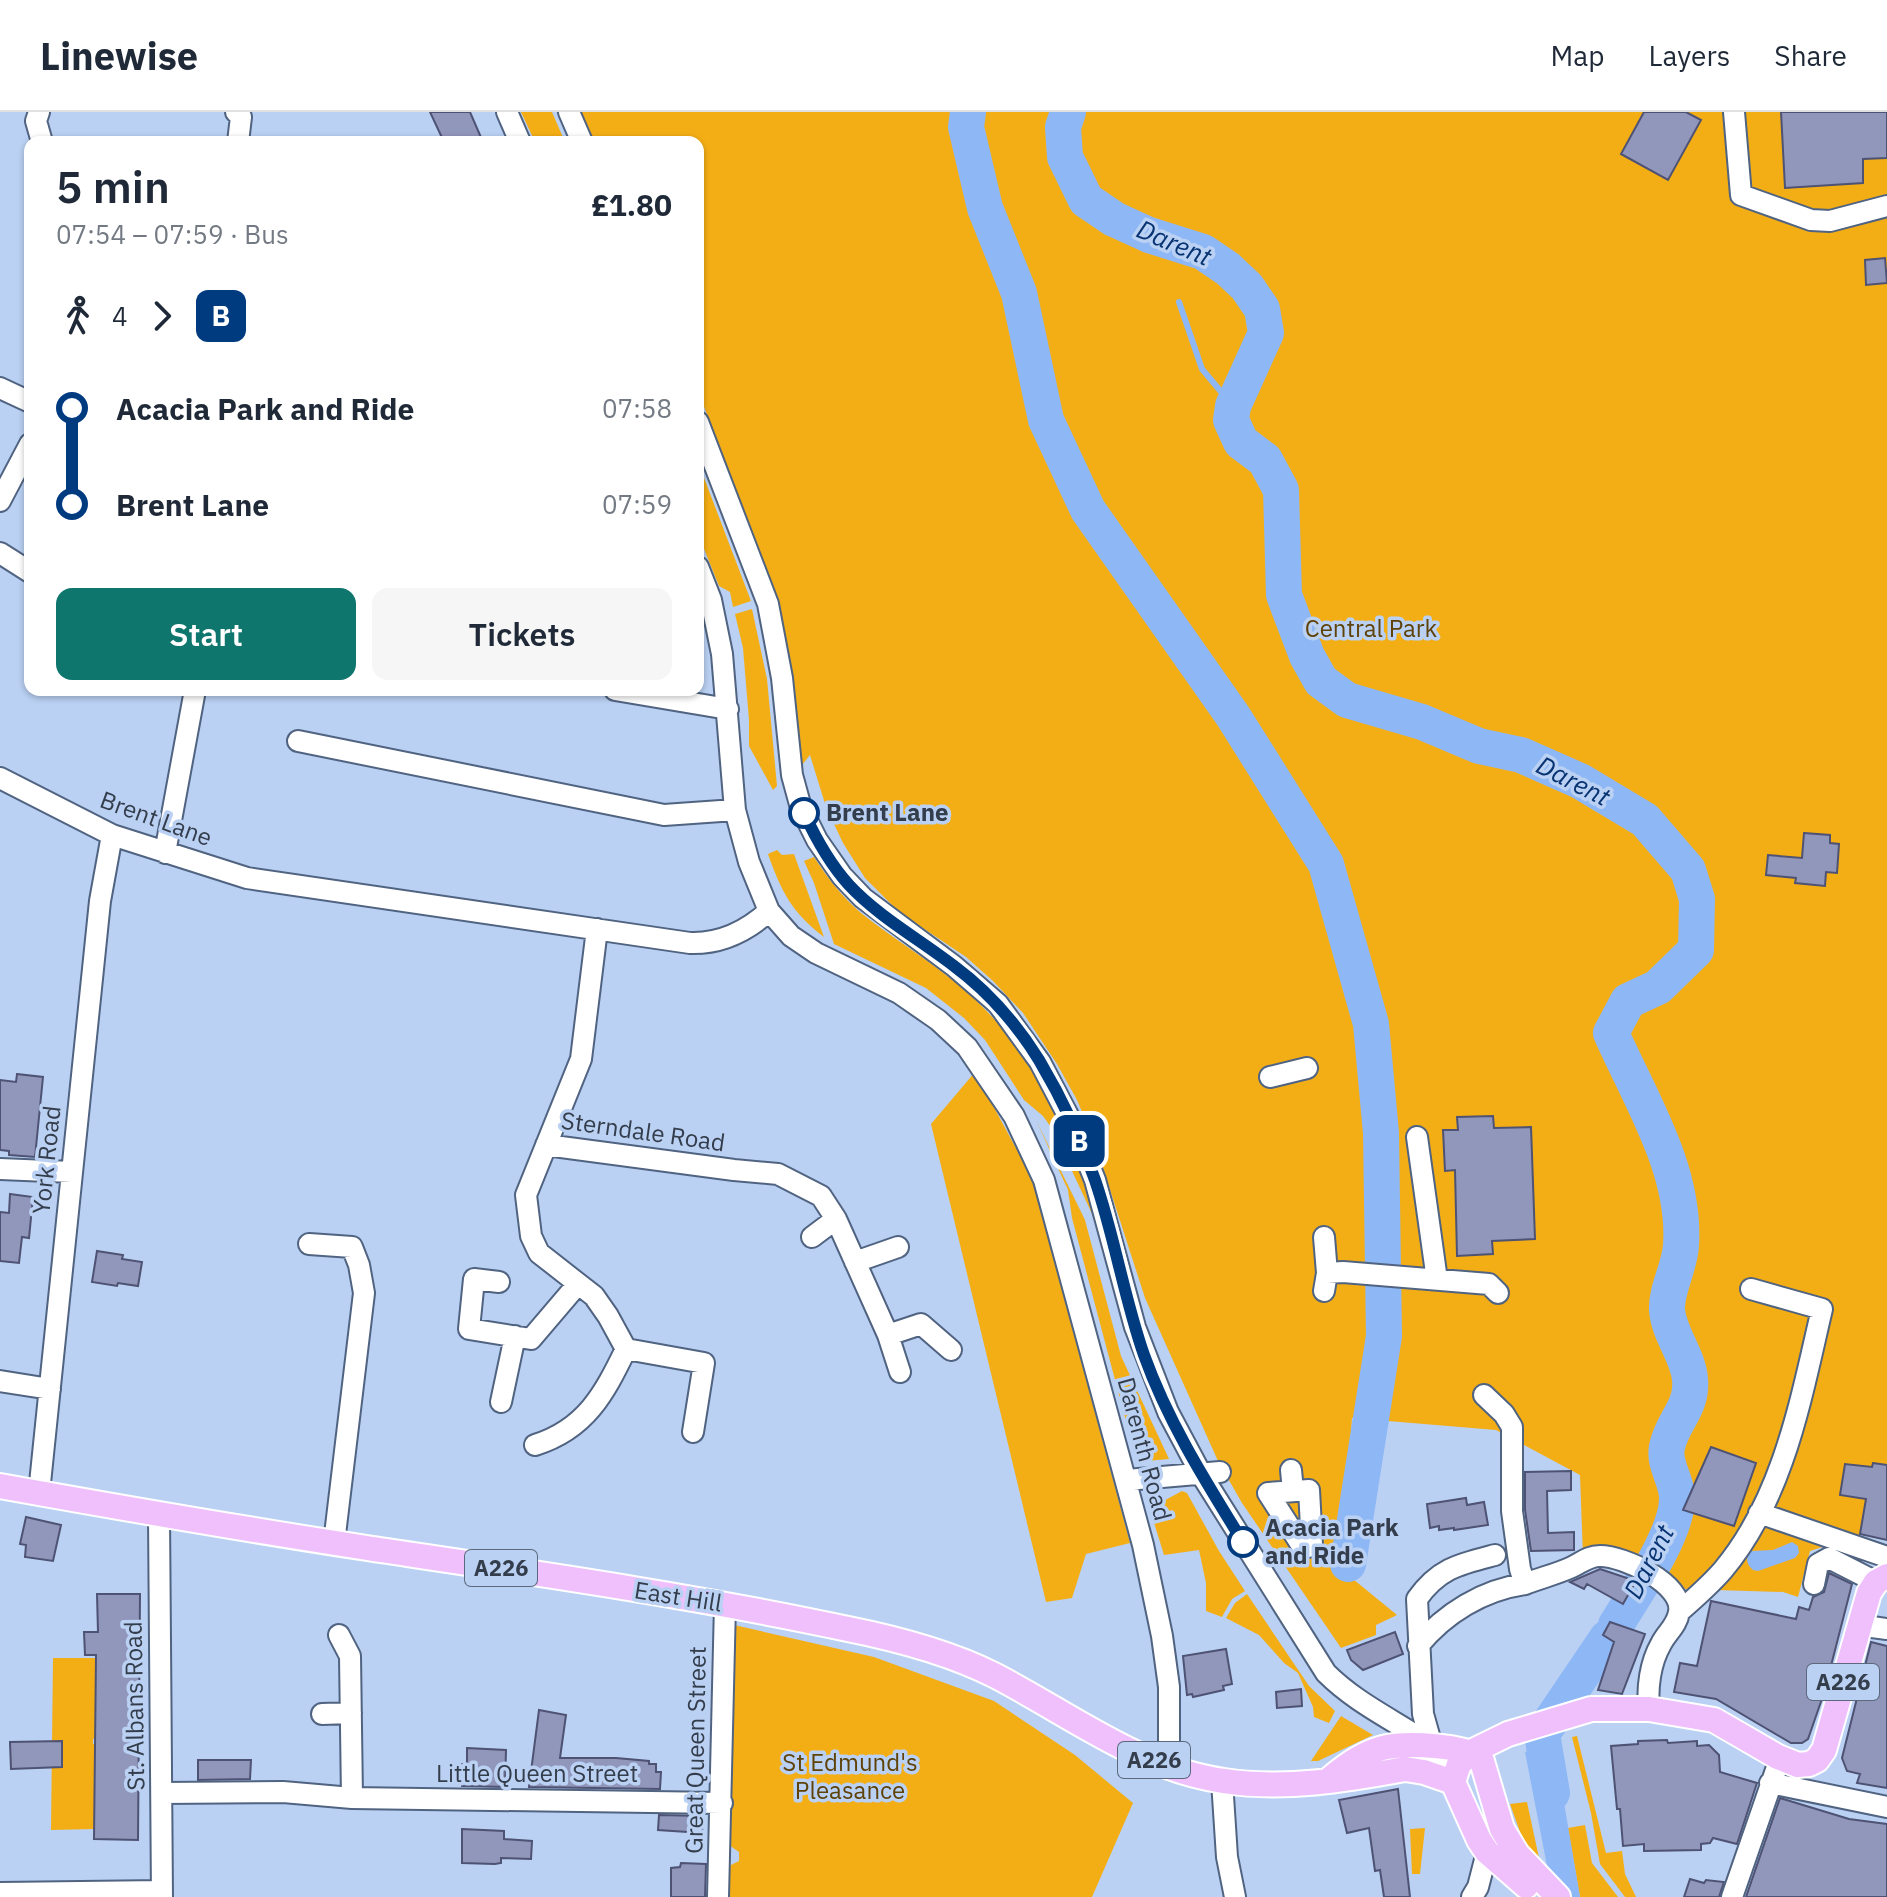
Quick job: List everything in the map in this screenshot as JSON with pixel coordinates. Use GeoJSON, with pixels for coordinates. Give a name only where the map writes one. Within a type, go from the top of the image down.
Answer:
{"type":"FeatureCollection","features":[{"type":"Feature","properties":{"kind":"main road","name":"East Hill"},"geometry":{"type":"LineString","coordinates":[[0,1486],[159,1515],[725,1604],[851,1629],[953,1657],[996,1676],[1094,1732],[1169,1767],[1222,1781],[1287,1786],[1405,1769],[1453,1782]]}},
{"type":"Feature","properties":{"kind":"main road","name":"A226"},"geometry":{"type":"LineString","coordinates":[[1777,1771],[1809,1764],[1817,1760],[1824,1750],[1869,1593],[1882,1579]]}},
{"type":"Feature","properties":{"kind":"main road"},"geometry":{"type":"LineString","coordinates":[[1558,1897],[1514,1862],[1487,1852],[1479,1840],[1453,1782],[1459,1764],[1471,1752],[1508,1734],[1559,1721],[1576,1712],[1649,1709],[1714,1720],[1777,1771]]}},
{"type":"Feature","properties":{"kind":"main road","name":"East Hill"},"geometry":{"type":"LineString","coordinates":[[1329,1780],[1349,1764],[1388,1747],[1432,1746],[1471,1752]]}},
{"type":"Feature","properties":{"kind":"main road"},"geometry":{"type":"LineString","coordinates":[[1471,1752],[1481,1758],[1514,1862],[1537,1897]]}},
{"type":"Feature","properties":{"kind":"street"},"geometry":{"type":"LineString","coordinates":[[39,112],[36,121],[40,136]]}},
{"type":"Feature","properties":{"kind":"street"},"geometry":{"type":"LineString","coordinates":[[236,112],[241,117],[239,136]]}},
{"type":"Feature","properties":{"kind":"street"},"geometry":{"type":"LineString","coordinates":[[507,112],[517,136]]}},
{"type":"Feature","properties":{"kind":"street"},"geometry":{"type":"LineString","coordinates":[[569,112],[579,136]]}},
{"type":"Feature","properties":{"kind":"street"},"geometry":{"type":"LineString","coordinates":[[1734,112],[1741,195],[1811,220],[1822,221],[1887,206]]}},
{"type":"Feature","properties":{"kind":"street"},"geometry":{"type":"LineString","coordinates":[[0,388],[24,399]]}},
{"type":"Feature","properties":{"kind":"street"},"geometry":{"type":"LineString","coordinates":[[704,438],[768,604],[781,667],[791,771],[801,808],[817,840],[850,886],[984,991],[1017,1028],[1040,1062],[1073,1125],[1095,1180],[1145,1359],[1168,1412],[1210,1473],[1326,1673],[1346,1693],[1432,1746]]}},
{"type":"Feature","properties":{"kind":"street"},"geometry":{"type":"LineString","coordinates":[[0,501],[24,455]]}},
{"type":"Feature","properties":{"kind":"street"},"geometry":{"type":"LineString","coordinates":[[0,553],[24,568]]}},
{"type":"Feature","properties":{"kind":"street","name":"Darenth Road"},"geometry":{"type":"LineString","coordinates":[[704,584],[714,613],[722,654],[735,810],[749,862],[769,911],[791,936],[816,953],[899,993],[938,1020],[967,1047],[1014,1116],[1044,1180],[1170,1635],[1169,1767]]}},
{"type":"Feature","properties":{"kind":"street"},"geometry":{"type":"LineString","coordinates":[[165,853],[194,696]]}},
{"type":"Feature","properties":{"kind":"street"},"geometry":{"type":"LineString","coordinates":[[651,696],[728,709]]}},
{"type":"Feature","properties":{"kind":"street"},"geometry":{"type":"LineString","coordinates":[[298,741],[664,815],[735,810]]}},
{"type":"Feature","properties":{"kind":"street","name":"Brent Lane"},"geometry":{"type":"LineString","coordinates":[[0,778],[112,835],[247,878],[690,943],[708,944],[735,934],[769,911]]}},
{"type":"Feature","properties":{"kind":"street","name":"York Road"},"geometry":{"type":"LineString","coordinates":[[39,1493],[100,901],[106,854],[112,835]]}},
{"type":"Feature","properties":{"kind":"street"},"geometry":{"type":"LineString","coordinates":[[597,929],[581,1059],[526,1195],[531,1236],[539,1253],[594,1296],[626,1349]]}},
{"type":"Feature","properties":{"kind":"street"},"geometry":{"type":"LineString","coordinates":[[1270,1077],[1307,1068]]}},
{"type":"Feature","properties":{"kind":"street"},"geometry":{"type":"LineString","coordinates":[[1417,1137],[1437,1280]]}},
{"type":"Feature","properties":{"kind":"street","name":"Sterndale Road"},"geometry":{"type":"LineString","coordinates":[[546,1145],[778,1174],[821,1196],[836,1219],[888,1335],[900,1372]]}},
{"type":"Feature","properties":{"kind":"street"},"geometry":{"type":"LineString","coordinates":[[0,1169],[72,1172]]}},
{"type":"Feature","properties":{"kind":"street"},"geometry":{"type":"LineString","coordinates":[[812,1237],[836,1219]]}},
{"type":"Feature","properties":{"kind":"street"},"geometry":{"type":"LineString","coordinates":[[1324,1237],[1331,1279],[1412,1278],[1489,1284],[1498,1293]]}},
{"type":"Feature","properties":{"kind":"street"},"geometry":{"type":"LineString","coordinates":[[309,1244],[352,1247],[364,1293],[334,1543]]}},
{"type":"Feature","properties":{"kind":"street"},"geometry":{"type":"LineString","coordinates":[[855,1262],[898,1247]]}},
{"type":"Feature","properties":{"kind":"street"},"geometry":{"type":"LineString","coordinates":[[499,1282],[474,1279],[469,1329],[531,1339],[577,1285]]}},
{"type":"Feature","properties":{"kind":"street"},"geometry":{"type":"LineString","coordinates":[[1679,1612],[1723,1570],[1759,1513],[1790,1439],[1822,1309],[1751,1289]]}},
{"type":"Feature","properties":{"kind":"street"},"geometry":{"type":"LineString","coordinates":[[888,1335],[921,1324],[951,1350]]}},
{"type":"Feature","properties":{"kind":"street"},"geometry":{"type":"LineString","coordinates":[[501,1402],[515,1336]]}},
{"type":"Feature","properties":{"kind":"street"},"geometry":{"type":"LineString","coordinates":[[626,1349],[704,1363],[693,1432]]}},
{"type":"Feature","properties":{"kind":"street"},"geometry":{"type":"LineString","coordinates":[[535,1445],[552,1439],[584,1419],[626,1349]]}},
{"type":"Feature","properties":{"kind":"street"},"geometry":{"type":"LineString","coordinates":[[0,1381],[50,1389]]}},
{"type":"Feature","properties":{"kind":"street"},"geometry":{"type":"LineString","coordinates":[[1484,1395],[1499,1407],[1512,1427],[1513,1524],[1525,1584]]}},
{"type":"Feature","properties":{"kind":"street"},"geometry":{"type":"LineString","coordinates":[[1291,1470],[1293,1491]]}},
{"type":"Feature","properties":{"kind":"street"},"geometry":{"type":"LineString","coordinates":[[1127,1480],[1210,1473]]}},
{"type":"Feature","properties":{"kind":"street"},"geometry":{"type":"LineString","coordinates":[[1759,1513],[1887,1557]]}},
{"type":"Feature","properties":{"kind":"street","name":"St. Albans Road"},"geometry":{"type":"LineString","coordinates":[[159,1515],[162,1894]]}},
{"type":"Feature","properties":{"kind":"street"},"geometry":{"type":"LineString","coordinates":[[1453,1782],[1432,1746],[1423,1714],[1426,1632],[1417,1605],[1425,1589],[1442,1572],[1495,1555]]}},
{"type":"Feature","properties":{"kind":"street"},"geometry":{"type":"LineString","coordinates":[[1426,1632],[1477,1600],[1509,1587],[1573,1567],[1587,1558],[1600,1556],[1613,1559],[1664,1582],[1679,1601],[1674,1627],[1660,1644],[1647,1689],[1649,1709]]}},
{"type":"Feature","properties":{"kind":"street"},"geometry":{"type":"LineString","coordinates":[[1814,1584],[1818,1564],[1829,1558],[1882,1579]]}},
{"type":"Feature","properties":{"kind":"street","name":"Great Queen Street"},"geometry":{"type":"LineString","coordinates":[[718,1897],[725,1604]]}},
{"type":"Feature","properties":{"kind":"street"},"geometry":{"type":"LineString","coordinates":[[339,1635],[350,1656],[352,1798]]}},
{"type":"Feature","properties":{"kind":"street"},"geometry":{"type":"LineString","coordinates":[[322,1714],[351,1713]]}},
{"type":"Feature","properties":{"kind":"street"},"geometry":{"type":"LineString","coordinates":[[1732,1897],[1777,1771],[1887,1807]]}},
{"type":"Feature","properties":{"kind":"street"},"geometry":{"type":"LineString","coordinates":[[1222,1781],[1227,1857],[1235,1897]]}},
{"type":"Feature","properties":{"kind":"street","name":"Little Queen Street"},"geometry":{"type":"LineString","coordinates":[[162,1793],[283,1792],[352,1798],[722,1803]]}},
{"type":"Feature","properties":{"kind":"street"},"geometry":{"type":"LineString","coordinates":[[1472,1897],[1480,1883],[1487,1852]]}},
{"type":"Feature","properties":{"kind":"street"},"geometry":{"type":"LineString","coordinates":[[0,1893],[162,1894]]}},
{"type":"Feature","properties":{"kind":"green space"},"geometry":{"type":"Polygon","coordinates":[[[521,112],[552,112],[562,136],[532,136],[521,112]]]}},
{"type":"Feature","properties":{"kind":"green space","name":"Central Park"},"geometry":{"type":"Polygon","coordinates":[[[581,112],[1884,112],[1887,121],[1887,1465],[1873,1463],[1860,1535],[1810,1551],[1798,1597],[1783,1592],[1685,1589],[1620,1558],[1583,1556],[1580,1475],[1496,1430],[1352,1418],[1342,1570],[1397,1615],[1376,1625],[1376,1635],[1341,1648],[1242,1503],[1218,1461],[1145,1298],[1094,1140],[1057,1064],[1023,1013],[993,981],[966,957],[899,912],[865,878],[843,843],[826,807],[810,755],[802,765],[792,669],[777,596],[704,407],[704,136],[591,136],[581,112]]]}},
{"type":"Feature","properties":{"kind":"green space"},"geometry":{"type":"Polygon","coordinates":[[[704,478],[751,601],[733,607],[730,592],[719,586],[704,549],[704,478]]]}},
{"type":"Feature","properties":{"kind":"green space"},"geometry":{"type":"Polygon","coordinates":[[[752,609],[767,679],[777,786],[773,790],[749,746],[743,648],[735,614],[752,609]]]}},
{"type":"Feature","properties":{"kind":"green space"},"geometry":{"type":"Polygon","coordinates":[[[777,850],[782,855],[794,854],[824,937],[796,910],[783,890],[768,854],[777,850]]]}},
{"type":"Feature","properties":{"kind":"green space"},"geometry":{"type":"Polygon","coordinates":[[[814,857],[854,907],[969,994],[1012,1041],[1031,1067],[1062,1125],[1093,1216],[1053,1130],[1043,1116],[1024,1100],[985,1040],[964,1018],[926,988],[834,944],[804,861],[814,857]]]}},
{"type":"Feature","properties":{"kind":"green space"},"geometry":{"type":"Polygon","coordinates":[[[975,1072],[1032,1178],[1130,1543],[1086,1554],[1072,1598],[1046,1602],[931,1124],[975,1072]]]}},
{"type":"Feature","properties":{"kind":"green space"},"geometry":{"type":"Polygon","coordinates":[[[1036,1120],[1085,1220],[1121,1356],[1169,1459],[1146,1461],[1135,1455],[1072,1218],[1068,1190],[1036,1120]]]}},
{"type":"Feature","properties":{"kind":"green space"},"geometry":{"type":"Polygon","coordinates":[[[1182,1491],[1187,1493],[1245,1591],[1232,1599],[1222,1617],[1206,1611],[1206,1583],[1199,1550],[1164,1555],[1151,1513],[1156,1505],[1182,1491]]]}},
{"type":"Feature","properties":{"kind":"green space"},"geometry":{"type":"Polygon","coordinates":[[[1247,1594],[1309,1686],[1335,1711],[1329,1723],[1314,1717],[1313,1707],[1298,1673],[1284,1663],[1259,1635],[1226,1618],[1235,1603],[1247,1594]]]}},
{"type":"Feature","properties":{"kind":"green space","name":"St Edmund's Pleasance"},"geometry":{"type":"Polygon","coordinates":[[[734,1625],[874,1657],[994,1701],[1075,1755],[1133,1803],[1092,1897],[727,1897],[727,1867],[739,1861],[739,1852],[726,1843],[734,1625]]]}},
{"type":"Feature","properties":{"kind":"green space"},"geometry":{"type":"Polygon","coordinates":[[[53,1658],[98,1658],[96,1669],[117,1739],[93,1739],[105,1770],[95,1770],[95,1777],[115,1777],[95,1829],[51,1830],[53,1658]]]}},
{"type":"Feature","properties":{"kind":"green space"},"geometry":{"type":"Polygon","coordinates":[[[1341,1716],[1373,1735],[1318,1761],[1311,1761],[1341,1716]]]}},
{"type":"Feature","properties":{"kind":"green space"},"geometry":{"type":"Polygon","coordinates":[[[1577,1736],[1606,1853],[1622,1851],[1625,1874],[1636,1897],[1625,1897],[1600,1864],[1572,1737],[1577,1736]]]}},
{"type":"Feature","properties":{"kind":"green space"},"geometry":{"type":"Polygon","coordinates":[[[1527,1802],[1539,1858],[1524,1843],[1510,1804],[1527,1802]]]}},
{"type":"Feature","properties":{"kind":"green space"},"geometry":{"type":"Polygon","coordinates":[[[1585,1825],[1592,1863],[1618,1897],[1580,1897],[1568,1828],[1585,1825]]]}},
{"type":"Feature","properties":{"kind":"green space"},"geometry":{"type":"Polygon","coordinates":[[[1425,1828],[1420,1874],[1412,1874],[1410,1829],[1425,1828]]]}},
{"type":"Feature","properties":{"kind":"water"},"geometry":{"type":"Polygon","coordinates":[[[1792,1542],[1798,1546],[1799,1553],[1795,1558],[1758,1571],[1748,1563],[1751,1551],[1773,1550],[1792,1542]]]}},
{"type":"Feature","properties":{"kind":"water"},"geometry":{"type":"Polygon","coordinates":[[[1550,1744],[1561,1785],[1580,1897],[1553,1897],[1525,1752],[1550,1744]]]}},
{"type":"Feature","properties":{"kind":"building"},"geometry":{"type":"Polygon","coordinates":[[[430,112],[470,112],[480,136],[441,136],[430,112]]]}},
{"type":"Feature","properties":{"kind":"building"},"geometry":{"type":"Polygon","coordinates":[[[1644,112],[1686,112],[1701,120],[1668,180],[1621,154],[1644,112]]]}},
{"type":"Feature","properties":{"kind":"building"},"geometry":{"type":"Polygon","coordinates":[[[1781,112],[1887,112],[1887,158],[1863,159],[1863,183],[1785,188],[1781,112]]]}},
{"type":"Feature","properties":{"kind":"building"},"geometry":{"type":"Polygon","coordinates":[[[1885,258],[1887,283],[1866,285],[1865,260],[1885,258]]]}},
{"type":"Feature","properties":{"kind":"building"},"geometry":{"type":"Polygon","coordinates":[[[1804,833],[1830,835],[1830,843],[1839,844],[1837,873],[1826,872],[1825,886],[1795,883],[1796,878],[1766,875],[1768,855],[1802,858],[1804,833]]]}},
{"type":"Feature","properties":{"kind":"building"},"geometry":{"type":"Polygon","coordinates":[[[17,1074],[43,1077],[35,1157],[9,1155],[9,1151],[0,1150],[0,1080],[16,1082],[17,1074]]]}},
{"type":"Feature","properties":{"kind":"building"},"geometry":{"type":"Polygon","coordinates":[[[1493,1116],[1494,1128],[1531,1127],[1535,1239],[1492,1241],[1493,1254],[1457,1256],[1455,1170],[1445,1171],[1443,1130],[1458,1130],[1457,1117],[1493,1116]]]}},
{"type":"Feature","properties":{"kind":"building"},"geometry":{"type":"Polygon","coordinates":[[[10,1194],[33,1197],[29,1238],[22,1237],[19,1263],[0,1261],[0,1212],[9,1213],[10,1194]]]}},
{"type":"Feature","properties":{"kind":"building"},"geometry":{"type":"Polygon","coordinates":[[[97,1251],[142,1262],[138,1286],[92,1282],[97,1251]]]}},
{"type":"Feature","properties":{"kind":"building"},"geometry":{"type":"Polygon","coordinates":[[[1711,1447],[1756,1463],[1734,1526],[1683,1510],[1711,1447]]]}},
{"type":"Feature","properties":{"kind":"building"},"geometry":{"type":"Polygon","coordinates":[[[1873,1463],[1887,1465],[1887,1540],[1860,1534],[1866,1499],[1840,1495],[1845,1464],[1872,1467],[1873,1463]]]}},
{"type":"Feature","properties":{"kind":"building"},"geometry":{"type":"Polygon","coordinates":[[[1571,1471],[1571,1490],[1547,1491],[1548,1533],[1574,1532],[1574,1550],[1531,1551],[1525,1510],[1525,1472],[1571,1471]]]}},
{"type":"Feature","properties":{"kind":"building"},"geometry":{"type":"Polygon","coordinates":[[[1466,1498],[1467,1505],[1484,1502],[1488,1525],[1454,1530],[1439,1530],[1439,1526],[1430,1528],[1427,1504],[1466,1498]]]}},
{"type":"Feature","properties":{"kind":"building"},"geometry":{"type":"Polygon","coordinates":[[[26,1517],[61,1525],[53,1561],[25,1557],[26,1545],[20,1544],[26,1517]]]}},
{"type":"Feature","properties":{"kind":"building"},"geometry":{"type":"Polygon","coordinates":[[[1600,1569],[1636,1581],[1623,1604],[1587,1584],[1584,1589],[1570,1582],[1600,1569]]]}},
{"type":"Feature","properties":{"kind":"building"},"geometry":{"type":"Polygon","coordinates":[[[1829,1573],[1852,1584],[1824,1693],[1808,1739],[1802,1743],[1791,1743],[1716,1699],[1674,1692],[1680,1663],[1697,1666],[1711,1601],[1796,1619],[1799,1607],[1809,1610],[1813,1597],[1824,1592],[1829,1573]]]}},
{"type":"Feature","properties":{"kind":"building"},"geometry":{"type":"Polygon","coordinates":[[[97,1594],[140,1594],[138,1840],[94,1839],[96,1655],[85,1655],[84,1632],[98,1632],[97,1594]]]}},
{"type":"Feature","properties":{"kind":"building"},"geometry":{"type":"Polygon","coordinates":[[[1610,1622],[1645,1634],[1622,1694],[1598,1690],[1614,1642],[1603,1635],[1610,1622]]]}},
{"type":"Feature","properties":{"kind":"building"},"geometry":{"type":"Polygon","coordinates":[[[1395,1632],[1403,1654],[1363,1670],[1351,1660],[1347,1650],[1395,1632]]]}},
{"type":"Feature","properties":{"kind":"building"},"geometry":{"type":"Polygon","coordinates":[[[1871,1642],[1887,1646],[1887,1788],[1857,1783],[1860,1774],[1847,1771],[1842,1758],[1871,1642]]]}},
{"type":"Feature","properties":{"kind":"building"},"geometry":{"type":"Polygon","coordinates":[[[1226,1649],[1232,1684],[1223,1686],[1224,1690],[1193,1697],[1192,1694],[1187,1695],[1183,1656],[1226,1649]]]}},
{"type":"Feature","properties":{"kind":"building"},"geometry":{"type":"Polygon","coordinates":[[[1301,1689],[1302,1706],[1277,1708],[1276,1692],[1301,1689]]]}},
{"type":"Feature","properties":{"kind":"building"},"geometry":{"type":"Polygon","coordinates":[[[539,1710],[566,1715],[560,1758],[649,1761],[649,1764],[656,1764],[656,1772],[661,1772],[660,1789],[529,1787],[539,1710]]]}},
{"type":"Feature","properties":{"kind":"building"},"geometry":{"type":"Polygon","coordinates":[[[1667,1740],[1668,1743],[1697,1741],[1697,1746],[1709,1745],[1719,1755],[1720,1772],[1757,1783],[1737,1844],[1713,1838],[1710,1843],[1701,1844],[1701,1850],[1644,1851],[1644,1844],[1623,1846],[1611,1746],[1667,1740]]]}},
{"type":"Feature","properties":{"kind":"building"},"geometry":{"type":"Polygon","coordinates":[[[62,1741],[62,1767],[11,1769],[10,1742],[62,1741]]]}},
{"type":"Feature","properties":{"kind":"building"},"geometry":{"type":"Polygon","coordinates":[[[467,1748],[506,1750],[505,1787],[462,1786],[462,1764],[467,1764],[467,1748]]]}},
{"type":"Feature","properties":{"kind":"building"},"geometry":{"type":"Polygon","coordinates":[[[198,1760],[251,1760],[250,1779],[198,1780],[198,1760]]]}},
{"type":"Feature","properties":{"kind":"building"},"geometry":{"type":"Polygon","coordinates":[[[1398,1789],[1410,1897],[1384,1897],[1380,1870],[1375,1871],[1369,1828],[1347,1833],[1339,1800],[1398,1789]]]}},
{"type":"Feature","properties":{"kind":"building"},"geometry":{"type":"Polygon","coordinates":[[[1780,1798],[1849,1819],[1887,1824],[1887,1897],[1746,1897],[1780,1798]]]}},
{"type":"Feature","properties":{"kind":"building"},"geometry":{"type":"Polygon","coordinates":[[[659,1815],[703,1816],[702,1833],[658,1830],[659,1815]]]}},
{"type":"Feature","properties":{"kind":"building"},"geometry":{"type":"Polygon","coordinates":[[[462,1829],[504,1831],[504,1839],[532,1841],[531,1859],[501,1858],[501,1863],[495,1864],[462,1863],[462,1829]]]}},
{"type":"Feature","properties":{"kind":"building"},"geometry":{"type":"Polygon","coordinates":[[[681,1863],[706,1864],[705,1897],[671,1897],[671,1868],[680,1867],[681,1863]]]}},
{"type":"Feature","properties":{"kind":"building"},"geometry":{"type":"Polygon","coordinates":[[[1690,1879],[1704,1883],[1706,1880],[1724,1882],[1719,1897],[1684,1897],[1690,1879]]]}},
{"type":"Feature","properties":{"kind":"waterway","name":"Darent"},"geometry":{"type":"LineString","coordinates":[[968,112],[966,127],[985,208],[1019,293],[1046,420],[1088,510],[1233,716],[1326,864],[1371,1024],[1381,1133],[1384,1336],[1348,1564]]}},
{"type":"Feature","properties":{"kind":"waterway","name":"Darent"},"geometry":{"type":"LineString","coordinates":[[1068,112],[1063,127],[1065,157],[1086,200],[1114,219],[1149,235],[1203,252],[1247,287],[1262,309],[1266,333],[1233,406],[1231,420],[1241,442],[1265,460],[1281,490],[1284,595],[1307,656],[1321,681],[1347,700],[1422,722],[1479,746],[1521,755],[1580,781],[1645,820],[1688,870],[1697,899],[1696,950],[1658,987],[1628,1001],[1611,1033],[1659,1136],[1676,1190],[1681,1217],[1681,1245],[1667,1310],[1690,1379],[1688,1398],[1673,1429],[1666,1454],[1677,1493],[1675,1514],[1653,1564],[1616,1625]]}},
{"type":"Feature","properties":{"kind":"waterway"},"geometry":{"type":"LineString","coordinates":[[1179,302],[1202,369],[1233,406]]}},
{"type":"Feature","properties":{"kind":"waterway","name":"Darent"},"geometry":{"type":"LineString","coordinates":[[1552,1793],[1542,1734],[1607,1638]]}},
{"type":"Feature","properties":{"kind":"bus line","name":"B"},"geometry":{"type":"LineString","coordinates":[[804,813],[817,840],[850,886],[984,991],[1017,1028],[1040,1062],[1073,1125],[1095,1180],[1145,1359],[1176,1428],[1243,1542]]}},
{"type":"Feature","properties":{"kind":"place","name":"Brent Lane"},"geometry":{"type":"Point","coordinates":[804,813]}},
{"type":"Feature","properties":{"kind":"place","name":"Acacia Park and Ride"},"geometry":{"type":"Point","coordinates":[1243,1542]}}]}
